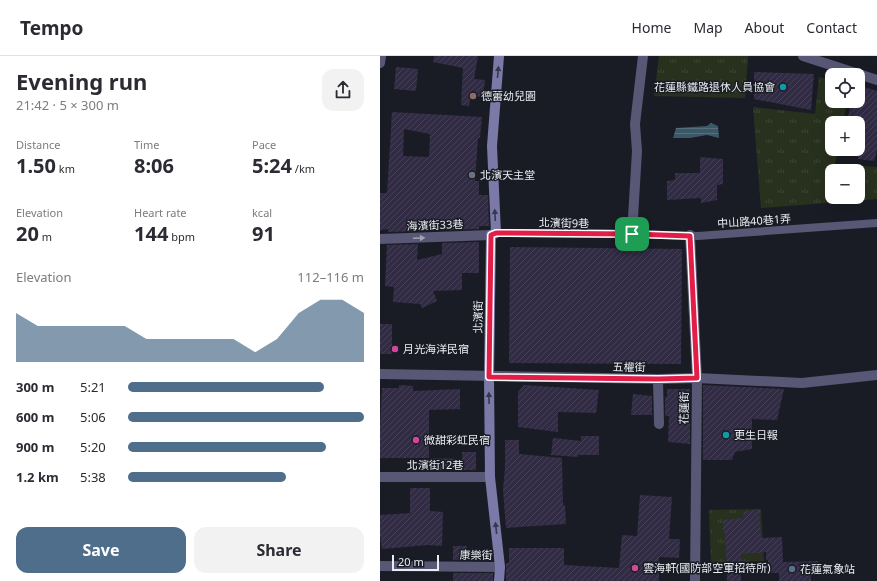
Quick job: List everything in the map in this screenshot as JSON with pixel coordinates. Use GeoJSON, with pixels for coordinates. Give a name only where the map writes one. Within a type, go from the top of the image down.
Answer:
{"type":"FeatureCollection","features":[{"type":"Feature","properties":{"kind":"main road","name":"北濱街"},"geometry":{"type":"LineString","coordinates":[[499,56],[492,146],[494,234],[489,377],[490,477],[500,567],[499,581]]}},
{"type":"Feature","properties":{"kind":"street"},"geometry":{"type":"LineString","coordinates":[[380,63],[381,56]]}},
{"type":"Feature","properties":{"kind":"street"},"geometry":{"type":"LineString","coordinates":[[632,234],[637,151],[636,124],[643,56]]}},
{"type":"Feature","properties":{"kind":"street"},"geometry":{"type":"LineString","coordinates":[[803,56],[877,80]]}},
{"type":"Feature","properties":{"kind":"street","name":"海濱街33巷"},"geometry":{"type":"LineString","coordinates":[[380,239],[494,234]]}},
{"type":"Feature","properties":{"kind":"street","name":"花蓮街"},"geometry":{"type":"LineString","coordinates":[[690,236],[697,378],[695,581]]}},
{"type":"Feature","properties":{"kind":"street","name":"五權街"},"geometry":{"type":"LineString","coordinates":[[380,374],[489,377],[697,378],[802,384],[877,375]]}},
{"type":"Feature","properties":{"kind":"street"},"geometry":{"type":"LineString","coordinates":[[658,379],[659,424]]}},
{"type":"Feature","properties":{"kind":"street","name":"北濱街12巷"},"geometry":{"type":"LineString","coordinates":[[380,477],[490,477]]}},
{"type":"Feature","properties":{"kind":"street","name":"康樂街"},"geometry":{"type":"LineString","coordinates":[[380,566],[500,567]]}},
{"type":"Feature","properties":{"kind":"lane","name":"中山路40巷1弄"},"geometry":{"type":"LineString","coordinates":[[632,234],[690,236],[877,223]]}},
{"type":"Feature","properties":{"kind":"lane","name":"北濱街9巷"},"geometry":{"type":"LineString","coordinates":[[494,234],[632,234]]}},
{"type":"Feature","properties":{"kind":"green space"},"geometry":{"type":"Polygon","coordinates":[[[659,56],[748,56],[745,98],[654,96],[659,56]]]}},
{"type":"Feature","properties":{"kind":"green space"},"geometry":{"type":"Polygon","coordinates":[[[819,77],[825,78],[825,108],[846,108],[844,116],[825,116],[825,156],[837,156],[835,164],[825,164],[825,203],[761,208],[753,107],[815,114],[819,77]]]}},
{"type":"Feature","properties":{"kind":"green space"},"geometry":{"type":"Polygon","coordinates":[[[865,166],[877,167],[877,199],[865,200],[865,166]]]}},
{"type":"Feature","properties":{"kind":"green space"},"geometry":{"type":"Polygon","coordinates":[[[761,509],[764,561],[711,563],[709,510],[761,509]]]}},
{"type":"Feature","properties":{"kind":"water"},"geometry":{"type":"Polygon","coordinates":[[[711,123],[718,126],[719,138],[707,135],[690,138],[673,138],[676,128],[707,126],[711,123]]]}},
{"type":"Feature","properties":{"kind":"building"},"geometry":{"type":"Polygon","coordinates":[[[434,56],[478,56],[474,79],[485,80],[483,97],[471,96],[469,106],[461,105],[463,68],[433,62],[434,56]]]}},
{"type":"Feature","properties":{"kind":"building"},"geometry":{"type":"Polygon","coordinates":[[[396,67],[418,69],[416,91],[394,89],[396,67]]]}},
{"type":"Feature","properties":{"kind":"building","name":"花蓮縣鐵路退休人員協會"},"geometry":{"type":"Polygon","coordinates":[[[754,72],[814,74],[811,110],[754,99],[754,72]]]}},
{"type":"Feature","properties":{"kind":"building"},"geometry":{"type":"Polygon","coordinates":[[[865,87],[877,91],[877,150],[874,161],[858,159],[858,156],[865,156],[865,116],[848,116],[850,108],[865,108],[865,87]]]}},
{"type":"Feature","properties":{"kind":"building"},"geometry":{"type":"Polygon","coordinates":[[[392,112],[482,117],[480,138],[478,138],[475,181],[479,181],[479,195],[488,195],[489,226],[479,226],[479,229],[442,230],[442,228],[419,229],[419,231],[388,232],[388,229],[380,230],[380,193],[387,193],[392,112]],[[404,129],[403,156],[429,157],[430,134],[404,129]]]}},
{"type":"Feature","properties":{"kind":"building"},"geometry":{"type":"Polygon","coordinates":[[[700,157],[723,159],[723,184],[717,185],[717,200],[701,203],[701,198],[667,200],[667,181],[675,180],[675,173],[700,173],[700,157]]]}},
{"type":"Feature","properties":{"kind":"building"},"geometry":{"type":"Polygon","coordinates":[[[479,242],[479,273],[462,273],[462,290],[433,291],[437,301],[422,308],[420,304],[393,302],[394,287],[385,286],[387,245],[418,244],[417,260],[442,254],[442,243],[479,242]]]}},
{"type":"Feature","properties":{"kind":"building"},"geometry":{"type":"Polygon","coordinates":[[[510,247],[682,249],[681,364],[509,363],[510,247]]]}},
{"type":"Feature","properties":{"kind":"building"},"geometry":{"type":"Polygon","coordinates":[[[380,324],[392,324],[392,354],[380,354],[380,324]]]}},
{"type":"Feature","properties":{"kind":"building"},"geometry":{"type":"Polygon","coordinates":[[[399,385],[413,386],[413,391],[460,389],[460,409],[429,410],[429,458],[380,458],[382,388],[399,388],[399,385]]]}},
{"type":"Feature","properties":{"kind":"building"},"geometry":{"type":"Polygon","coordinates":[[[524,385],[599,390],[596,413],[558,412],[558,432],[518,427],[518,392],[524,385]]]}},
{"type":"Feature","properties":{"kind":"building","name":"更生日報"},"geometry":{"type":"Polygon","coordinates":[[[703,385],[784,389],[777,420],[752,419],[752,449],[735,452],[732,460],[703,460],[703,385]]]}},
{"type":"Feature","properties":{"kind":"building"},"geometry":{"type":"Polygon","coordinates":[[[667,389],[690,389],[690,444],[668,442],[669,416],[665,416],[665,397],[667,397],[667,389]]]}},
{"type":"Feature","properties":{"kind":"building"},"geometry":{"type":"Polygon","coordinates":[[[633,394],[652,396],[652,415],[631,415],[633,394]]]}},
{"type":"Feature","properties":{"kind":"building"},"geometry":{"type":"Polygon","coordinates":[[[581,436],[599,436],[599,455],[578,455],[578,457],[551,455],[553,438],[581,441],[581,436]]]}},
{"type":"Feature","properties":{"kind":"building"},"geometry":{"type":"Polygon","coordinates":[[[505,440],[519,440],[519,454],[562,458],[563,505],[565,505],[566,524],[506,528],[503,489],[505,440]]]}},
{"type":"Feature","properties":{"kind":"building"},"geometry":{"type":"Polygon","coordinates":[[[462,452],[476,452],[476,470],[433,470],[433,458],[462,459],[462,452]]]}},
{"type":"Feature","properties":{"kind":"building"},"geometry":{"type":"Polygon","coordinates":[[[410,488],[430,488],[430,511],[443,512],[442,546],[428,545],[382,549],[380,536],[380,515],[410,513],[410,488]]]}},
{"type":"Feature","properties":{"kind":"building"},"geometry":{"type":"Polygon","coordinates":[[[640,495],[672,497],[669,539],[680,539],[679,558],[659,557],[659,581],[506,581],[506,563],[509,563],[509,548],[564,548],[564,565],[619,568],[622,535],[637,536],[640,495]]]}},
{"type":"Feature","properties":{"kind":"building"},"geometry":{"type":"Polygon","coordinates":[[[759,510],[761,538],[782,537],[783,562],[819,561],[811,576],[811,581],[779,581],[779,573],[768,573],[768,560],[766,560],[766,552],[741,554],[741,581],[727,581],[723,520],[744,518],[743,511],[759,510]]]}},
{"type":"Feature","properties":{"kind":"building"},"geometry":{"type":"Polygon","coordinates":[[[453,546],[467,546],[467,560],[453,560],[453,546]]]}},
{"type":"Feature","properties":{"kind":"building"},"geometry":{"type":"Polygon","coordinates":[[[453,573],[493,573],[493,581],[453,581],[453,573]]]}},
{"type":"Feature","properties":{"kind":"place","name":"花蓮縣鐵路退休人員協會"},"geometry":{"type":"Point","coordinates":[783,87]}},
{"type":"Feature","properties":{"kind":"place","name":"德蕾幼兒園"},"geometry":{"type":"Point","coordinates":[473,96]}},
{"type":"Feature","properties":{"kind":"place","name":"北濱天主堂"},"geometry":{"type":"Point","coordinates":[472,175]}},
{"type":"Feature","properties":{"kind":"place","name":"月光海洋民宿"},"geometry":{"type":"Point","coordinates":[395,349]}},
{"type":"Feature","properties":{"kind":"place","name":"更生日報"},"geometry":{"type":"Point","coordinates":[726,435]}},
{"type":"Feature","properties":{"kind":"place","name":"微甜彩虹民宿"},"geometry":{"type":"Point","coordinates":[416,440]}},
{"type":"Feature","properties":{"kind":"place","name":"雲海軒(國防部空軍招待所)"},"geometry":{"type":"Point","coordinates":[635,568]}},
{"type":"Feature","properties":{"kind":"place","name":"花蓮氣象站"},"geometry":{"type":"Point","coordinates":[792,569]}},
{"type":"Feature","properties":{"kind":"route"},"geometry":{"type":"LineString","coordinates":[[496,233],[632,234],[690,236],[697,378],[489,377],[491,235],[496,233]]}}]}
